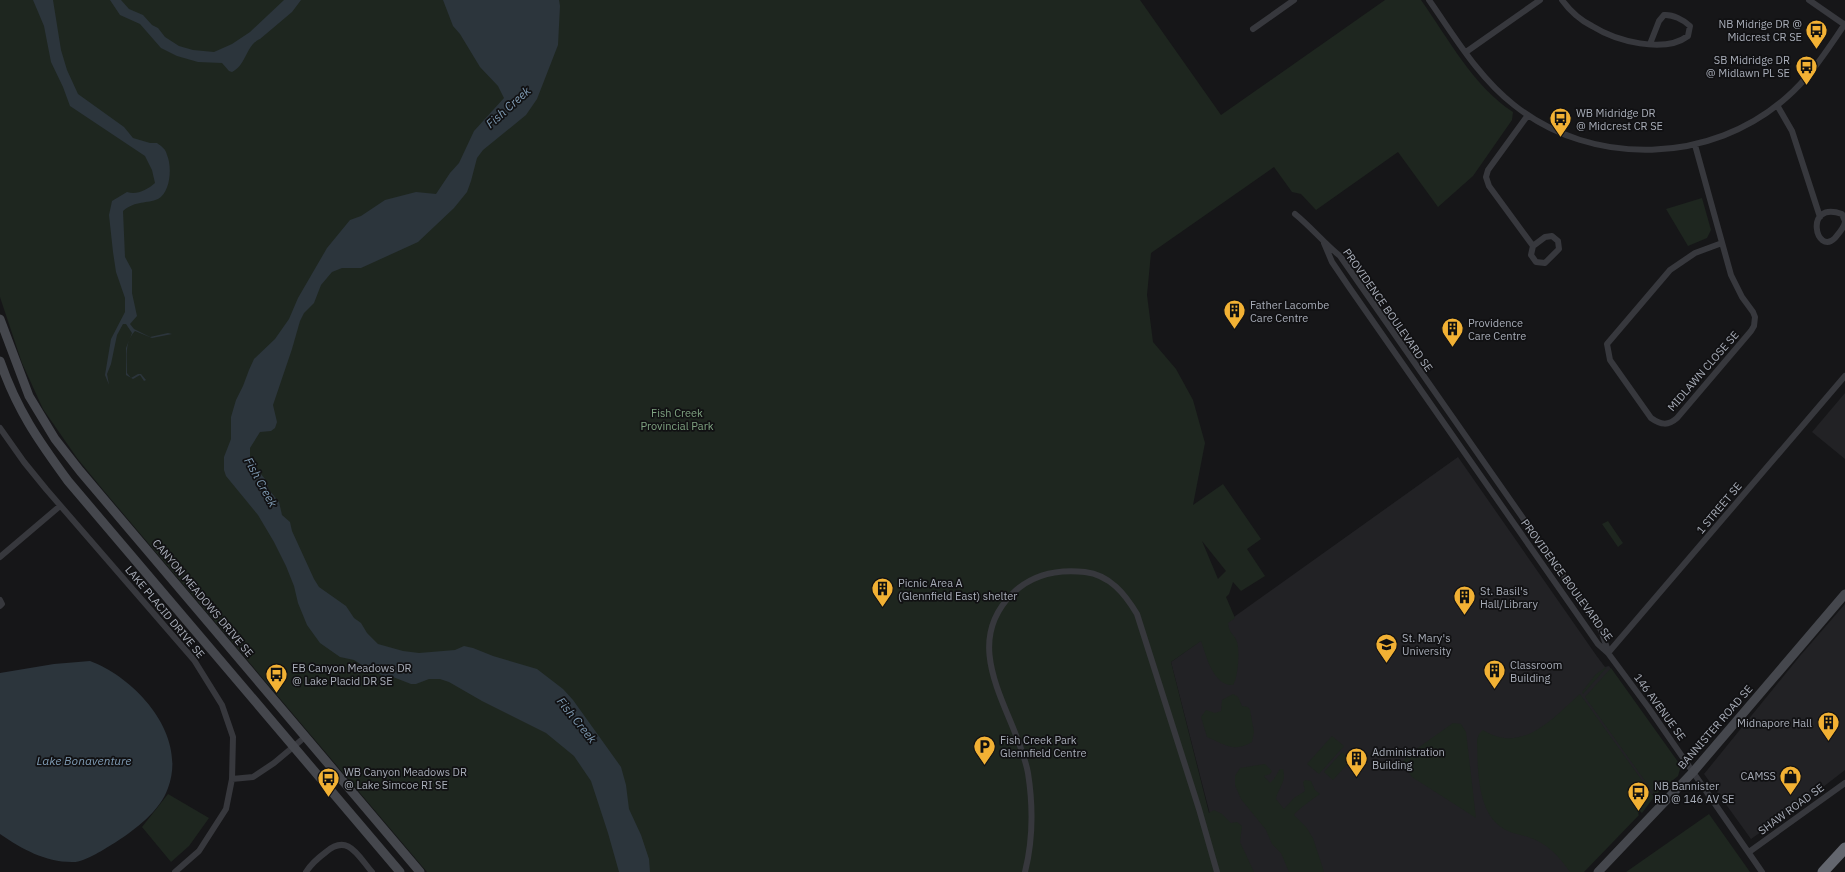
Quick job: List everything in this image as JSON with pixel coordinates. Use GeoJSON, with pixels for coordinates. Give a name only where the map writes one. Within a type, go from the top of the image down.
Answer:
{"type":"FeatureCollection","features":[{"type":"Feature","properties":{"kind":"highway"},"geometry":{"type":"LineString","coordinates":[[1823,872],[1845,848]]}},
{"type":"Feature","properties":{"kind":"main road","name":"CANYON MEADOWS DRIVE SE"},"geometry":{"type":"LineString","coordinates":[[0,319],[29,396],[55,439],[85,477],[420,872]]}},
{"type":"Feature","properties":{"kind":"main road"},"geometry":{"type":"LineString","coordinates":[[0,361],[16,402],[28,425],[68,481],[400,872]]}},
{"type":"Feature","properties":{"kind":"main road","name":"BANNISTER ROAD SE"},"geometry":{"type":"LineString","coordinates":[[1598,872],[1694,772],[1845,594]]}},
{"type":"Feature","properties":{"kind":"street"},"geometry":{"type":"LineString","coordinates":[[1253,29],[1294,0]]}},
{"type":"Feature","properties":{"kind":"street"},"geometry":{"type":"LineString","coordinates":[[1429,0],[1466,52],[1494,87],[1528,115],[1566,135],[1608,147],[1652,150],[1695,145],[1737,130],[1777,105],[1799,86],[1816,67],[1845,24],[1809,0]]}},
{"type":"Feature","properties":{"kind":"street"},"geometry":{"type":"LineString","coordinates":[[1466,52],[1540,0]]}},
{"type":"Feature","properties":{"kind":"street"},"geometry":{"type":"LineString","coordinates":[[1562,0],[1572,12],[1592,27],[1616,37],[1650,44],[1667,45],[1683,40],[1690,34],[1690,26],[1670,15],[1664,16],[1659,21],[1650,44]]}},
{"type":"Feature","properties":{"kind":"street"},"geometry":{"type":"LineString","coordinates":[[1777,105],[1792,131],[1820,217],[1816,230],[1819,237],[1825,241],[1834,239],[1844,226],[1845,221],[1842,214],[1835,212],[1824,214],[1820,217]]}},
{"type":"Feature","properties":{"kind":"street"},"geometry":{"type":"LineString","coordinates":[[1528,115],[1488,170],[1486,177],[1488,186],[1533,246]]}},
{"type":"Feature","properties":{"kind":"street","name":"MIDLAWN CLOSE SE"},"geometry":{"type":"LineString","coordinates":[[1695,145],[1722,243],[1736,286],[1753,312],[1755,317],[1754,326],[1677,418],[1666,424],[1657,422],[1651,418],[1610,360],[1607,344],[1670,270],[1694,253],[1722,243]]}},
{"type":"Feature","properties":{"kind":"street","name":"PROVIDENCE BOULEVARD SE"},"geometry":{"type":"LineString","coordinates":[[1295,214],[1313,230],[1324,243],[1340,256],[1601,630],[1608,653]]}},
{"type":"Feature","properties":{"kind":"street"},"geometry":{"type":"LineString","coordinates":[[1552,236],[1557,239],[1559,247],[1550,260],[1542,264],[1536,262],[1532,258],[1530,252],[1533,246],[1545,237],[1552,236]]}},
{"type":"Feature","properties":{"kind":"street","name":"PROVIDENCE BOULEVARD SE"},"geometry":{"type":"LineString","coordinates":[[1324,243],[1332,262],[1348,288],[1593,637],[1608,653]]}},
{"type":"Feature","properties":{"kind":"street","name":"1 STREET SE"},"geometry":{"type":"LineString","coordinates":[[1608,653],[1845,376]]}},
{"type":"Feature","properties":{"kind":"street","name":"LAKE PLACID DRIVE SE"},"geometry":{"type":"LineString","coordinates":[[0,428],[24,462],[60,506],[194,660],[222,705],[233,737],[232,779],[226,809],[199,851],[175,872]]}},
{"type":"Feature","properties":{"kind":"street"},"geometry":{"type":"LineString","coordinates":[[0,557],[60,506]]}},
{"type":"Feature","properties":{"kind":"street"},"geometry":{"type":"LineString","coordinates":[[1025,872],[1030,847],[1031,822],[1028,777],[1021,748],[991,669],[991,631],[1001,609],[1017,589],[1036,577],[1066,571],[1092,573],[1107,580],[1124,595],[1137,614],[1205,829],[1217,872]]}},
{"type":"Feature","properties":{"kind":"street"},"geometry":{"type":"LineString","coordinates":[[0,600],[2,604],[0,606]]}},
{"type":"Feature","properties":{"kind":"street","name":"146 AVENUE SE"},"geometry":{"type":"LineString","coordinates":[[1608,653],[1694,772],[1762,872]]}},
{"type":"Feature","properties":{"kind":"street"},"geometry":{"type":"LineString","coordinates":[[232,779],[253,777],[274,763],[305,737]]}},
{"type":"Feature","properties":{"kind":"street","name":"SHAW ROAD SE"},"geometry":{"type":"LineString","coordinates":[[1749,852],[1845,783]]}},
{"type":"Feature","properties":{"kind":"street"},"geometry":{"type":"LineString","coordinates":[[306,872],[311,864],[334,845],[342,844],[350,846],[372,872]]}},
{"type":"Feature","properties":{"kind":"shaded area"},"geometry":{"type":"Polygon","coordinates":[[[1845,393],[1845,459],[1812,432],[1845,393]]]}},
{"type":"Feature","properties":{"kind":"shaded area","name":"St. Mary's University"},"geometry":{"type":"Polygon","coordinates":[[[1458,457],[1596,655],[1605,667],[1609,666],[1675,759],[1665,782],[1572,872],[1233,872],[1215,834],[1171,662],[1458,457]]]}},
{"type":"Feature","properties":{"kind":"shaded area"},"geometry":{"type":"Polygon","coordinates":[[[1845,604],[1845,770],[1805,801],[1751,839],[1704,774],[1800,656],[1845,604]]]}},
{"type":"Feature","properties":{"kind":"green space","name":"Fish Creek Provincial Park"},"geometry":{"type":"Polygon","coordinates":[[[0,0],[1140,0],[1221,115],[1385,0],[1421,0],[1473,75],[1486,89],[1513,112],[1512,120],[1473,176],[1438,207],[1398,152],[1316,210],[1301,194],[1292,192],[1274,167],[1151,253],[1147,295],[1153,342],[1176,369],[1193,400],[1205,443],[1193,505],[1223,484],[1261,539],[1247,549],[1265,576],[1241,591],[1233,582],[1229,594],[1226,597],[1235,618],[1228,623],[1229,629],[1238,646],[1238,664],[1235,682],[1233,685],[1220,681],[1215,675],[1211,669],[1201,641],[1171,662],[1209,813],[1214,810],[1222,814],[1231,823],[1237,822],[1242,826],[1240,842],[1254,872],[427,872],[77,458],[43,409],[22,363],[0,297],[0,0]],[[1202,541],[1218,579],[1226,571],[1202,541]]]}},
{"type":"Feature","properties":{"kind":"green space"},"geometry":{"type":"Polygon","coordinates":[[[1702,198],[1711,230],[1707,238],[1688,246],[1666,209],[1702,198]]]}},
{"type":"Feature","properties":{"kind":"green space"},"geometry":{"type":"Polygon","coordinates":[[[1608,521],[1623,543],[1618,547],[1602,524],[1608,521]]]}},
{"type":"Feature","properties":{"kind":"green space"},"geometry":{"type":"Polygon","coordinates":[[[1606,667],[1583,694],[1582,692],[1596,674],[1606,667]]]}},
{"type":"Feature","properties":{"kind":"green space"},"geometry":{"type":"Polygon","coordinates":[[[1611,668],[1681,766],[1678,776],[1655,795],[1585,697],[1611,668]]]}},
{"type":"Feature","properties":{"kind":"green space"},"geometry":{"type":"Polygon","coordinates":[[[1233,694],[1238,697],[1242,706],[1248,707],[1250,710],[1254,732],[1252,742],[1240,747],[1224,745],[1207,737],[1201,717],[1206,710],[1215,713],[1221,711],[1222,700],[1233,694]]]}},
{"type":"Feature","properties":{"kind":"green space"},"geometry":{"type":"Polygon","coordinates":[[[1580,694],[1654,797],[1642,813],[1640,811],[1638,814],[1639,815],[1584,872],[1570,872],[1557,855],[1547,846],[1528,837],[1508,831],[1498,824],[1490,815],[1484,804],[1481,791],[1477,740],[1479,734],[1483,730],[1497,737],[1511,738],[1524,736],[1548,723],[1580,694]]]}},
{"type":"Feature","properties":{"kind":"green space"},"geometry":{"type":"Polygon","coordinates":[[[1453,723],[1461,724],[1466,732],[1476,818],[1412,777],[1402,763],[1408,755],[1453,723]]]}},
{"type":"Feature","properties":{"kind":"green space"},"geometry":{"type":"Polygon","coordinates":[[[1332,736],[1344,746],[1319,774],[1307,764],[1332,736]]]}},
{"type":"Feature","properties":{"kind":"green space"},"geometry":{"type":"Polygon","coordinates":[[[1342,752],[1351,760],[1333,780],[1324,772],[1342,752]]]}},
{"type":"Feature","properties":{"kind":"green space"},"geometry":{"type":"Polygon","coordinates":[[[1265,764],[1272,771],[1270,774],[1264,776],[1270,783],[1280,769],[1283,769],[1284,778],[1276,799],[1284,809],[1294,798],[1305,791],[1303,782],[1305,780],[1311,781],[1315,790],[1320,794],[1294,815],[1306,827],[1313,838],[1324,872],[1289,872],[1281,853],[1272,844],[1266,830],[1241,799],[1235,785],[1235,776],[1240,768],[1265,764]]]}},
{"type":"Feature","properties":{"kind":"green space"},"geometry":{"type":"Polygon","coordinates":[[[168,794],[209,818],[189,846],[171,862],[142,827],[168,794]]]}},
{"type":"Feature","properties":{"kind":"green space"},"geometry":{"type":"Polygon","coordinates":[[[1709,814],[1750,872],[1626,872],[1709,814]]]}},
{"type":"Feature","properties":{"kind":"water"},"geometry":{"type":"Polygon","coordinates":[[[33,0],[53,0],[61,50],[67,70],[78,94],[124,127],[133,138],[150,143],[157,143],[164,149],[169,160],[170,172],[168,185],[162,196],[158,199],[132,205],[123,211],[125,257],[132,270],[132,293],[137,316],[130,324],[134,329],[150,337],[168,333],[172,334],[152,338],[135,331],[131,335],[132,333],[126,324],[123,324],[117,335],[111,364],[107,374],[109,385],[105,375],[111,339],[125,312],[125,298],[116,272],[113,252],[109,215],[112,201],[127,192],[134,193],[142,191],[155,183],[152,170],[145,156],[70,106],[51,62],[44,26],[33,0]]]}},
{"type":"Feature","properties":{"kind":"water"},"geometry":{"type":"Polygon","coordinates":[[[110,0],[121,0],[129,9],[143,15],[152,25],[158,28],[165,37],[179,46],[193,50],[214,52],[232,44],[250,32],[284,0],[301,0],[292,12],[255,42],[237,69],[232,72],[229,71],[222,63],[198,62],[177,56],[161,48],[140,24],[120,15],[110,0]]]}},
{"type":"Feature","properties":{"kind":"water","name":"Fish Creek"},"geometry":{"type":"Polygon","coordinates":[[[443,0],[559,0],[558,45],[537,99],[526,115],[483,150],[477,158],[467,192],[454,208],[418,242],[361,268],[342,268],[332,272],[321,285],[314,303],[304,313],[300,321],[273,405],[277,422],[275,428],[271,431],[260,432],[250,448],[250,457],[255,467],[265,479],[269,490],[279,502],[282,515],[290,522],[292,531],[319,587],[346,606],[354,618],[361,623],[367,633],[378,644],[403,651],[419,653],[455,650],[464,646],[473,648],[493,656],[537,669],[563,689],[573,700],[621,767],[626,785],[629,809],[641,835],[649,859],[650,872],[619,872],[591,781],[574,756],[546,733],[482,701],[449,682],[440,679],[429,679],[416,684],[411,684],[393,677],[386,677],[368,669],[354,660],[340,657],[320,643],[307,625],[298,603],[294,586],[274,542],[258,515],[226,476],[224,470],[224,457],[231,439],[231,417],[236,400],[254,359],[275,339],[289,319],[298,298],[327,248],[350,220],[361,216],[385,200],[416,192],[436,194],[450,173],[459,163],[474,131],[504,98],[498,86],[480,67],[460,34],[453,26],[443,0]]]}},
{"type":"Feature","properties":{"kind":"water"},"geometry":{"type":"Polygon","coordinates":[[[129,341],[127,351],[127,373],[131,378],[126,375],[126,348],[129,341]]]}},
{"type":"Feature","properties":{"kind":"water"},"geometry":{"type":"Polygon","coordinates":[[[141,374],[146,380],[144,381],[140,375],[133,379],[131,378],[141,374]]]}},
{"type":"Feature","properties":{"kind":"water","name":"Lake Bonaventure"},"geometry":{"type":"Polygon","coordinates":[[[90,661],[107,669],[124,681],[140,695],[154,711],[164,729],[171,748],[172,768],[168,788],[164,796],[153,812],[139,825],[116,842],[89,858],[77,862],[52,860],[34,854],[0,834],[0,673],[54,664],[90,661]]]}},
{"type":"Feature","properties":{"kind":"place","name":"NB Midrige DR @ Midcrest CR SE"},"geometry":{"type":"Point","coordinates":[1817,50]}},
{"type":"Feature","properties":{"kind":"place","name":"SB Midridge DR @ Midlawn PL SE"},"geometry":{"type":"Point","coordinates":[1806,86]}},
{"type":"Feature","properties":{"kind":"place","name":"WB Midridge DR @ Midcrest CR SE"},"geometry":{"type":"Point","coordinates":[1560,138]}},
{"type":"Feature","properties":{"kind":"place","name":"Father Lacombe Care Centre"},"geometry":{"type":"Point","coordinates":[1235,330]}},
{"type":"Feature","properties":{"kind":"place","name":"Providence Care Centre"},"geometry":{"type":"Point","coordinates":[1453,348]}},
{"type":"Feature","properties":{"kind":"place","name":"Picnic Area A (Glennfield East) shelter"},"geometry":{"type":"Point","coordinates":[882,608]}},
{"type":"Feature","properties":{"kind":"place","name":"St. Basil's Hall/Library"},"geometry":{"type":"Point","coordinates":[1465,616]}},
{"type":"Feature","properties":{"kind":"place","name":"St. Mary's University"},"geometry":{"type":"Point","coordinates":[1387,664]}},
{"type":"Feature","properties":{"kind":"place","name":"Classroom Building"},"geometry":{"type":"Point","coordinates":[1494,690]}},
{"type":"Feature","properties":{"kind":"place","name":"EB Canyon Meadows DR @ Lake Placid DR SE"},"geometry":{"type":"Point","coordinates":[276,694]}},
{"type":"Feature","properties":{"kind":"place","name":"Midnapore Hall"},"geometry":{"type":"Point","coordinates":[1828,742]}},
{"type":"Feature","properties":{"kind":"place","name":"Fish Creek Park Glennfield Centre"},"geometry":{"type":"Point","coordinates":[984,766]}},
{"type":"Feature","properties":{"kind":"place","name":"Administration Building"},"geometry":{"type":"Point","coordinates":[1356,778]}},
{"type":"Feature","properties":{"kind":"place","name":"CAMSS"},"geometry":{"type":"Point","coordinates":[1791,796]}},
{"type":"Feature","properties":{"kind":"place","name":"WB Canyon Meadows DR @ Lake Simcoe RI SE"},"geometry":{"type":"Point","coordinates":[328,798]}},
{"type":"Feature","properties":{"kind":"place","name":"NB Bannister RD @ 146 AV SE"},"geometry":{"type":"Point","coordinates":[1639,812]}}]}
